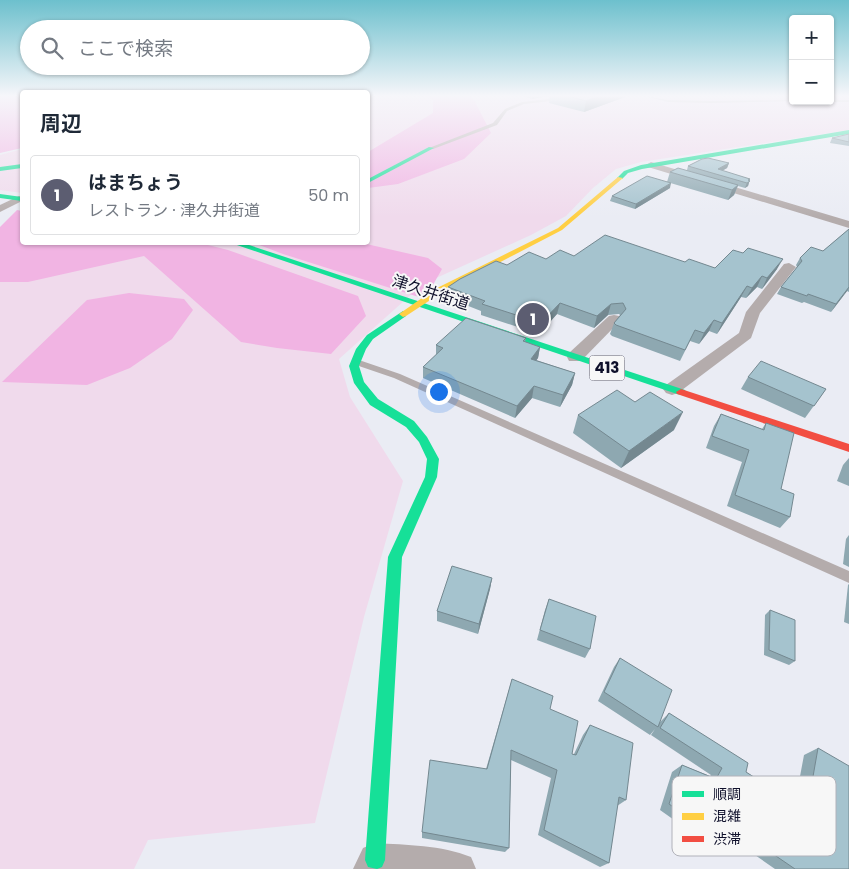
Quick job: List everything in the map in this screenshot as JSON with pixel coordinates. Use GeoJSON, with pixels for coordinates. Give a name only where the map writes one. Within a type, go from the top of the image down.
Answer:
{"type":"FeatureCollection","features":[{"type":"Feature","properties":{"kind":"main road"},"geometry":{"type":"LineString","coordinates":[[372,865],[396,556],[431,477],[433,459],[423,440],[410,424],[374,402],[359,383],[354,366],[370,337],[416,304],[438,291],[560,229],[626,172],[651,165],[822,137]]}},
{"type":"Feature","properties":{"kind":"main road"},"geometry":{"type":"LineString","coordinates":[[370,180],[432,148]]}},
{"type":"Feature","properties":{"kind":"main road"},"geometry":{"type":"LineString","coordinates":[[0,169],[20,166]]}},
{"type":"Feature","properties":{"kind":"main road"},"geometry":{"type":"LineString","coordinates":[[0,196],[20,199]]}},
{"type":"Feature","properties":{"kind":"main road","name":"津久井街道"},"geometry":{"type":"LineString","coordinates":[[241,245],[849,448]]}},
{"type":"Feature","properties":{"kind":"street"},"geometry":{"type":"LineString","coordinates":[[651,165],[849,225]]}},
{"type":"Feature","properties":{"kind":"street"},"geometry":{"type":"LineString","coordinates":[[0,209],[20,199]]}},
{"type":"Feature","properties":{"kind":"street"},"geometry":{"type":"LineString","coordinates":[[672,389],[746,335],[753,312],[789,267]]}},
{"type":"Feature","properties":{"kind":"street"},"geometry":{"type":"LineString","coordinates":[[575,358],[614,319]]}},
{"type":"Feature","properties":{"kind":"street"},"geometry":{"type":"LineString","coordinates":[[372,865],[414,862],[460,869]]}},
{"type":"Feature","properties":{"kind":"lane"},"geometry":{"type":"LineString","coordinates":[[432,148],[462,137]]}},
{"type":"Feature","properties":{"kind":"lane"},"geometry":{"type":"LineString","coordinates":[[356,362],[397,376],[849,577]]}},
{"type":"Feature","properties":{"kind":"shaded area"},"geometry":{"type":"Polygon","coordinates":[[[0,137],[20,137],[20,148],[0,153],[0,137]]]}},
{"type":"Feature","properties":{"kind":"shaded area"},"geometry":{"type":"Polygon","coordinates":[[[370,137],[806,137],[641,162],[616,169],[593,188],[566,216],[531,235],[423,284],[339,359],[350,397],[403,481],[364,617],[315,823],[148,840],[134,869],[0,869],[0,243],[20,243],[20,245],[370,245],[370,137]]]}},
{"type":"Feature","properties":{"kind":"shaded area"},"geometry":{"type":"Polygon","coordinates":[[[394,137],[487,137],[464,159],[398,184],[370,188],[370,151],[394,137]]]}},
{"type":"Feature","properties":{"kind":"shaded area"},"geometry":{"type":"Polygon","coordinates":[[[20,150],[20,193],[0,190],[0,155],[20,150]]]}},
{"type":"Feature","properties":{"kind":"shaded area"},"geometry":{"type":"Polygon","coordinates":[[[17,210],[20,211],[20,245],[208,245],[228,250],[358,296],[366,316],[331,354],[241,342],[144,256],[28,282],[0,282],[0,227],[17,210]]]}},
{"type":"Feature","properties":{"kind":"shaded area"},"geometry":{"type":"Polygon","coordinates":[[[259,245],[370,245],[428,258],[442,269],[425,299],[259,245]]]}},
{"type":"Feature","properties":{"kind":"shaded area"},"geometry":{"type":"Polygon","coordinates":[[[129,293],[184,299],[193,310],[172,339],[130,368],[87,385],[2,382],[87,300],[129,293]]]}},
{"type":"Feature","properties":{"kind":"building"},"geometry":{"type":"Polygon","coordinates":[[[849,137],[849,142],[832,138],[849,137]]]}},
{"type":"Feature","properties":{"kind":"building"},"geometry":{"type":"Polygon","coordinates":[[[708,158],[729,163],[718,169],[750,179],[748,180],[750,181],[747,183],[688,166],[708,158]]]}},
{"type":"Feature","properties":{"kind":"building"},"geometry":{"type":"Polygon","coordinates":[[[678,168],[738,185],[732,190],[670,172],[678,168]]]}},
{"type":"Feature","properties":{"kind":"building"},"geometry":{"type":"Polygon","coordinates":[[[647,176],[671,183],[636,204],[612,196],[647,176]]]}},
{"type":"Feature","properties":{"kind":"building"},"geometry":{"type":"Polygon","coordinates":[[[849,229],[849,287],[836,304],[781,287],[802,261],[800,258],[811,247],[823,251],[849,229]]]}},
{"type":"Feature","properties":{"kind":"building"},"geometry":{"type":"Polygon","coordinates":[[[605,235],[685,262],[689,259],[715,268],[733,250],[743,253],[748,248],[783,259],[767,278],[762,276],[752,288],[747,286],[722,323],[714,320],[704,333],[695,330],[685,350],[616,325],[614,323],[626,309],[623,303],[611,304],[597,316],[560,303],[541,323],[482,304],[485,301],[448,287],[496,261],[507,265],[529,252],[546,259],[560,250],[574,256],[605,235]]]}},
{"type":"Feature","properties":{"kind":"building"},"geometry":{"type":"Polygon","coordinates":[[[466,318],[526,338],[523,341],[540,347],[531,359],[575,373],[563,395],[534,386],[517,406],[423,367],[443,348],[436,345],[466,318]]]}},
{"type":"Feature","properties":{"kind":"building"},"geometry":{"type":"Polygon","coordinates":[[[761,361],[826,389],[814,406],[748,377],[761,361]]]}},
{"type":"Feature","properties":{"kind":"building"},"geometry":{"type":"Polygon","coordinates":[[[617,390],[635,402],[650,392],[683,412],[629,451],[578,415],[617,390]]]}},
{"type":"Feature","properties":{"kind":"building"},"geometry":{"type":"Polygon","coordinates":[[[721,414],[764,430],[766,423],[794,433],[781,489],[794,494],[790,517],[735,495],[749,450],[712,436],[721,414]]]}},
{"type":"Feature","properties":{"kind":"building"},"geometry":{"type":"Polygon","coordinates":[[[452,566],[492,578],[479,624],[437,611],[452,566]]]}},
{"type":"Feature","properties":{"kind":"building"},"geometry":{"type":"Polygon","coordinates":[[[549,599],[596,616],[590,649],[540,630],[549,599]]]}},
{"type":"Feature","properties":{"kind":"building"},"geometry":{"type":"Polygon","coordinates":[[[770,610],[795,620],[795,661],[769,650],[770,610]]]}},
{"type":"Feature","properties":{"kind":"building"},"geometry":{"type":"Polygon","coordinates":[[[620,658],[672,690],[658,727],[604,692],[620,658]]]}},
{"type":"Feature","properties":{"kind":"building"},"geometry":{"type":"Polygon","coordinates":[[[512,679],[553,696],[550,709],[578,721],[572,754],[576,755],[590,725],[633,743],[626,800],[619,797],[609,863],[544,830],[557,770],[511,750],[509,848],[422,832],[430,760],[487,769],[512,679]]]}},
{"type":"Feature","properties":{"kind":"building"},"geometry":{"type":"Polygon","coordinates":[[[669,713],[748,763],[746,772],[752,776],[718,776],[722,768],[660,728],[669,713]]]}},
{"type":"Feature","properties":{"kind":"building"},"geometry":{"type":"Polygon","coordinates":[[[818,748],[849,766],[849,869],[795,869],[776,856],[836,856],[836,776],[813,776],[818,748]]]}},
{"type":"Feature","properties":{"kind":"building"},"geometry":{"type":"Polygon","coordinates":[[[682,765],[709,776],[678,776],[682,765]]]}},
{"type":"Feature","properties":{"kind":"building"},"geometry":{"type":"Polygon","coordinates":[[[672,795],[672,806],[669,804],[672,795]]]}},
{"type":"Feature","properties":{"kind":"traffic: fast"},"geometry":{"type":"LineString","coordinates":[[620,178],[626,172],[641,167],[822,137]]}},
{"type":"Feature","properties":{"kind":"traffic: fast"},"geometry":{"type":"LineString","coordinates":[[370,180],[431,148]]}},
{"type":"Feature","properties":{"kind":"traffic: fast"},"geometry":{"type":"LineString","coordinates":[[0,169],[20,166]]}},
{"type":"Feature","properties":{"kind":"traffic: fast"},"geometry":{"type":"LineString","coordinates":[[0,196],[20,199]]}},
{"type":"Feature","properties":{"kind":"traffic: fast"},"geometry":{"type":"LineString","coordinates":[[240,245],[681,392]]}},
{"type":"Feature","properties":{"kind":"traffic: fast"},"geometry":{"type":"LineString","coordinates":[[375,860],[395,557],[431,477],[433,459],[423,440],[410,424],[374,402],[359,383],[354,366],[361,349],[370,337],[403,314]]}},
{"type":"Feature","properties":{"kind":"traffic: slow"},"geometry":{"type":"LineString","coordinates":[[403,314],[438,291],[560,229],[620,178]]}},
{"type":"Feature","properties":{"kind":"traffic: jam"},"geometry":{"type":"LineString","coordinates":[[681,392],[849,448]]}},
{"type":"Feature","properties":{"kind":"place","name":"はまちょう"},"geometry":{"type":"Point","coordinates":[533,319]}}]}
